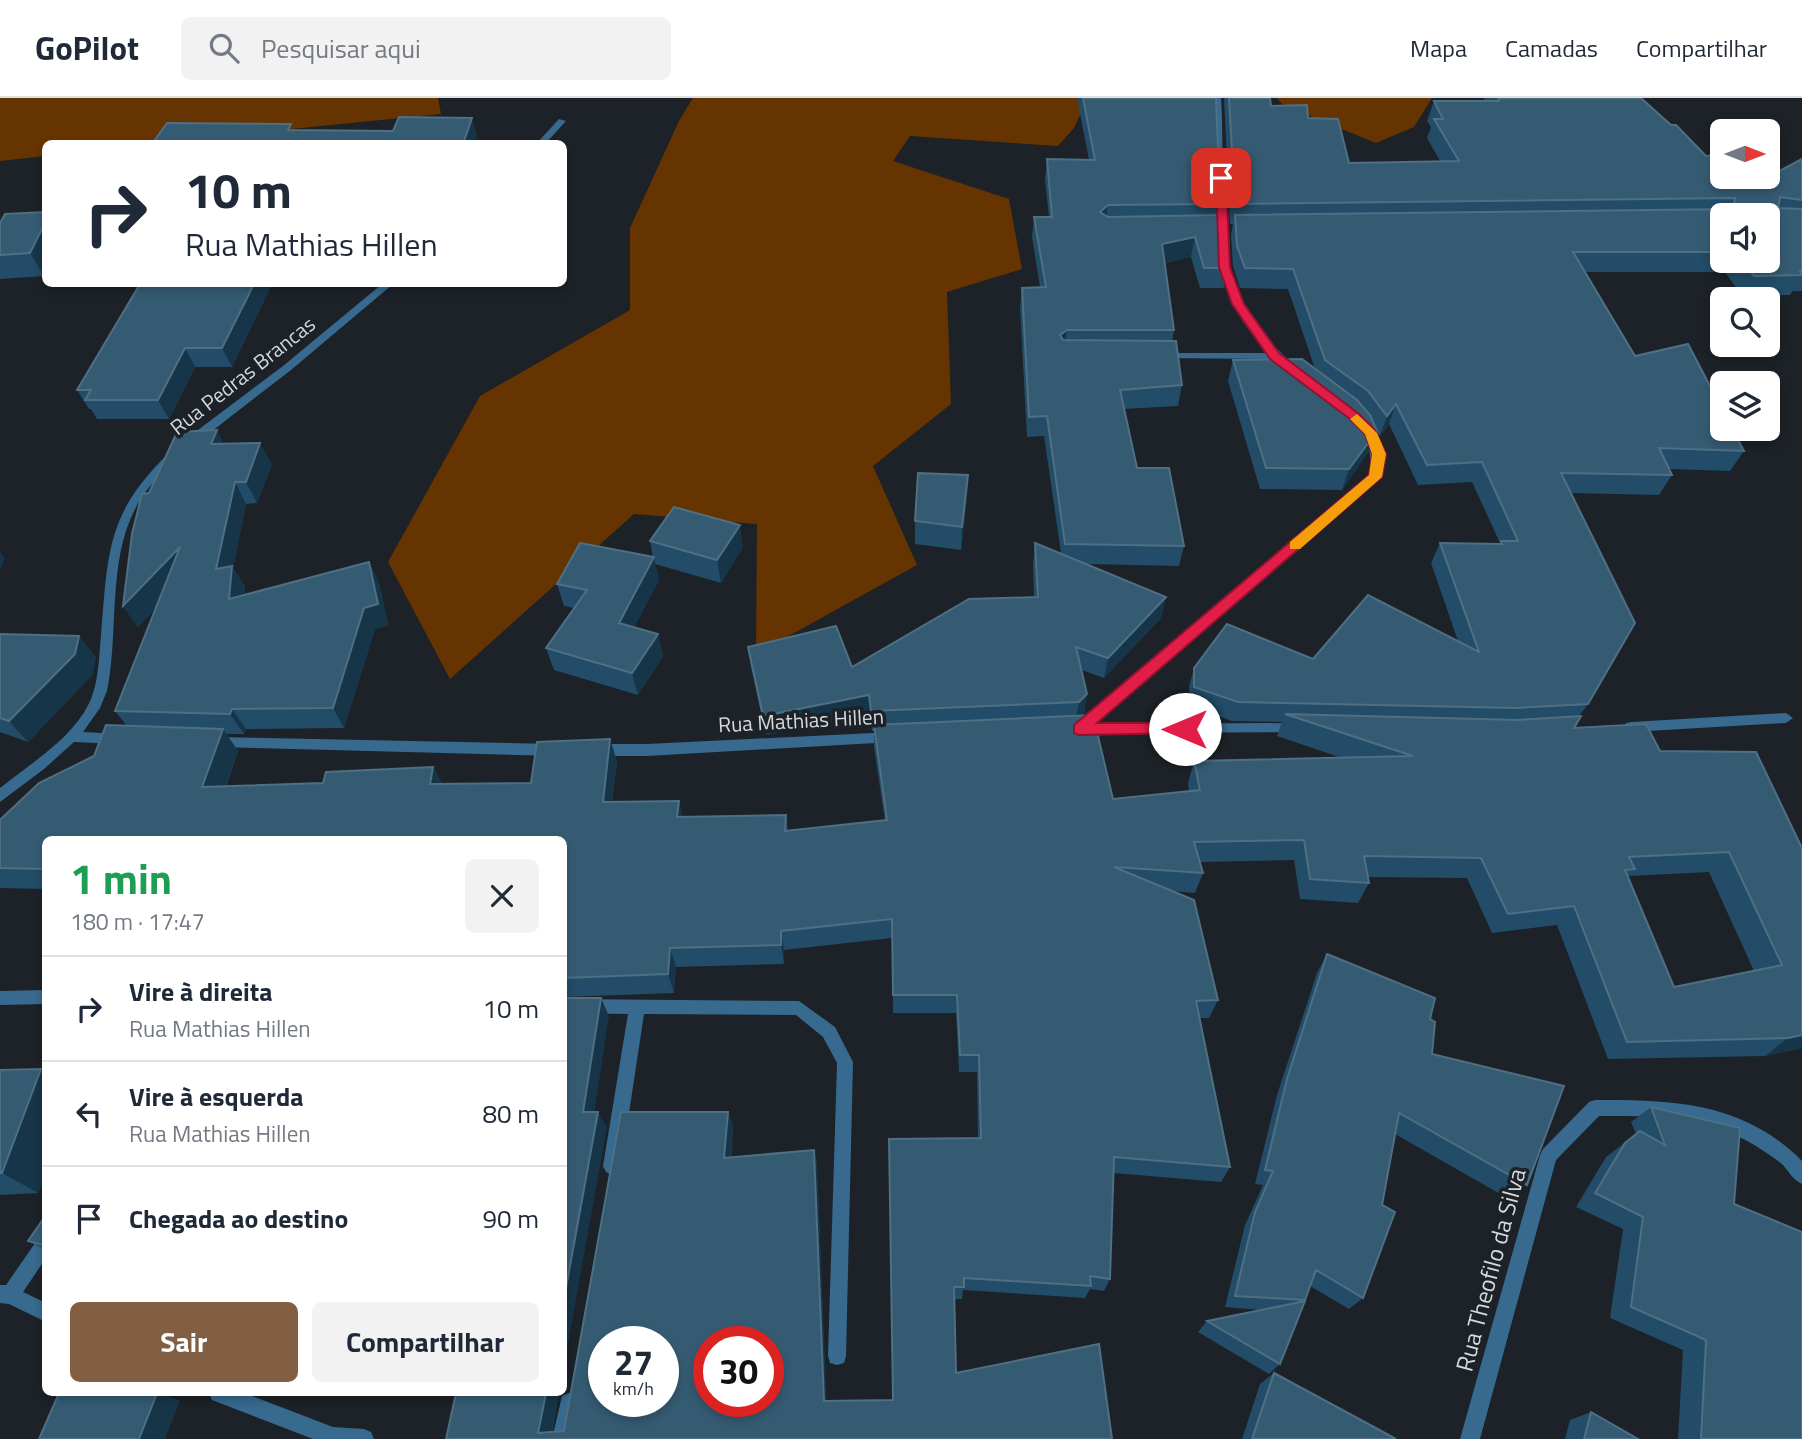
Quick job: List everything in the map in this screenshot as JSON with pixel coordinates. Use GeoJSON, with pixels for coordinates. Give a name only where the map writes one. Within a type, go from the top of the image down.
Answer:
{"type":"FeatureCollection","features":[{"type":"Feature","properties":{"kind":"street"},"geometry":{"type":"LineString","coordinates":[[1217,98],[1225,267],[1238,304],[1275,356],[1305,379]]}},
{"type":"Feature","properties":{"kind":"street"},"geometry":{"type":"LineString","coordinates":[[544,140],[562,121]]}},
{"type":"Feature","properties":{"kind":"street"},"geometry":{"type":"LineString","coordinates":[[1210,230],[1237,229]]}},
{"type":"Feature","properties":{"kind":"street","name":"Rua Pedras Brancas"},"geometry":{"type":"LineString","coordinates":[[0,796],[73,737],[96,702],[105,659],[121,523],[148,477],[288,368],[384,287]]}},
{"type":"Feature","properties":{"kind":"street"},"geometry":{"type":"LineString","coordinates":[[1149,356],[1275,356]]}},
{"type":"Feature","properties":{"kind":"street"},"geometry":{"type":"LineString","coordinates":[[1317,729],[1073,729],[1375,477],[1379,454],[1370,433],[1355,416]]}},
{"type":"Feature","properties":{"kind":"street"},"geometry":{"type":"LineString","coordinates":[[1611,728],[1786,719]]}},
{"type":"Feature","properties":{"kind":"street","name":"Rua Mathias Hillen"},"geometry":{"type":"LineString","coordinates":[[198,741],[647,750],[905,736]]}},
{"type":"Feature","properties":{"kind":"street"},"geometry":{"type":"LineString","coordinates":[[73,737],[129,739]]}},
{"type":"Feature","properties":{"kind":"street"},"geometry":{"type":"LineString","coordinates":[[0,998],[42,997]]}},
{"type":"Feature","properties":{"kind":"street"},"geometry":{"type":"LineString","coordinates":[[567,1006],[637,1009],[799,1008],[829,1032],[845,1062],[838,1356]]}},
{"type":"Feature","properties":{"kind":"street"},"geometry":{"type":"LineString","coordinates":[[609,1184],[637,1009]]}},
{"type":"Feature","properties":{"kind":"street","name":"Rua Theofilo da Silva"},"geometry":{"type":"LineString","coordinates":[[1471,1439],[1549,1155],[1595,1108],[1685,1109],[1739,1124],[1792,1160],[1802,1175]]}},
{"type":"Feature","properties":{"kind":"street"},"geometry":{"type":"LineString","coordinates":[[42,1247],[5,1295],[42,1311]]}},
{"type":"Feature","properties":{"kind":"street"},"geometry":{"type":"LineString","coordinates":[[562,1439],[573,1385]]}},
{"type":"Feature","properties":{"kind":"street"},"geometry":{"type":"LineString","coordinates":[[227,1396],[333,1437],[364,1439]]}},
{"type":"Feature","properties":{"kind":"shaded area"},"geometry":{"type":"Polygon","coordinates":[[[0,98],[438,98],[441,114],[180,140],[42,140],[42,156],[0,161],[0,98]]]}},
{"type":"Feature","properties":{"kind":"shaded area"},"geometry":{"type":"Polygon","coordinates":[[[693,98],[1088,98],[1074,128],[1058,146],[910,136],[893,161],[1009,199],[1022,269],[947,292],[951,404],[873,466],[917,565],[756,654],[757,524],[634,514],[450,679],[388,562],[480,396],[630,310],[630,228],[679,121],[693,98]]]}},
{"type":"Feature","properties":{"kind":"shaded area"},"geometry":{"type":"Polygon","coordinates":[[[1277,98],[1432,98],[1414,127],[1376,143],[1283,105],[1277,98]]]}},
{"type":"Feature","properties":{"kind":"building"},"geometry":{"type":"Polygon","coordinates":[[[1083,98],[1216,98],[1220,204],[1108,205],[1100,212],[1108,217],[1220,215],[1222,247],[1229,268],[1204,268],[1195,237],[1162,244],[1174,330],[1067,330],[1060,335],[1063,340],[1176,341],[1182,385],[1120,390],[1137,468],[1169,468],[1184,546],[1065,544],[1047,416],[1029,417],[1022,288],[1046,287],[1034,217],[1052,217],[1047,159],[1095,160],[1083,98]]]}},
{"type":"Feature","properties":{"kind":"building"},"geometry":{"type":"Polygon","coordinates":[[[1229,98],[1270,98],[1271,106],[1307,105],[1308,118],[1338,119],[1349,163],[1459,161],[1434,119],[1443,119],[1434,101],[1499,101],[1498,98],[1641,98],[1671,125],[1676,125],[1706,156],[1710,156],[1710,189],[1780,189],[1780,171],[1802,159],[1802,200],[1780,197],[1779,203],[1734,203],[1735,198],[1235,204],[1229,98]]]}},
{"type":"Feature","properties":{"kind":"building"},"geometry":{"type":"Polygon","coordinates":[[[399,117],[472,118],[464,140],[155,140],[167,123],[291,124],[288,130],[393,131],[399,117]]]}},
{"type":"Feature","properties":{"kind":"building"},"geometry":{"type":"Polygon","coordinates":[[[1780,208],[1802,209],[1802,275],[1754,276],[1752,273],[1780,273],[1780,208]]]}},
{"type":"Feature","properties":{"kind":"building"},"geometry":{"type":"Polygon","coordinates":[[[1710,209],[1710,252],[1573,252],[1635,356],[1688,344],[1710,386],[1710,441],[1739,441],[1744,451],[1659,448],[1672,475],[1561,473],[1635,623],[1588,704],[1516,708],[1238,702],[1194,687],[1194,668],[1227,624],[1313,659],[1368,595],[1479,652],[1440,543],[1502,544],[1501,541],[1518,541],[1482,462],[1427,465],[1396,404],[1387,416],[1368,391],[1325,360],[1293,269],[1245,268],[1237,246],[1235,215],[1710,209]]]}},
{"type":"Feature","properties":{"kind":"building"},"geometry":{"type":"Polygon","coordinates":[[[42,212],[42,229],[30,253],[0,255],[0,223],[5,214],[42,212]]]}},
{"type":"Feature","properties":{"kind":"building"},"geometry":{"type":"Polygon","coordinates":[[[138,287],[252,287],[222,348],[185,348],[158,400],[85,400],[91,390],[77,390],[138,287]]]}},
{"type":"Feature","properties":{"kind":"building"},"geometry":{"type":"Polygon","coordinates":[[[1302,359],[1357,400],[1370,415],[1377,431],[1349,469],[1266,468],[1233,360],[1302,359]]]}},
{"type":"Feature","properties":{"kind":"building"},"geometry":{"type":"Polygon","coordinates":[[[217,430],[211,444],[260,443],[246,482],[235,482],[216,569],[232,566],[229,599],[369,562],[378,604],[364,608],[333,708],[232,709],[230,714],[115,711],[180,547],[123,606],[132,534],[142,494],[149,493],[177,432],[217,430]]]}},
{"type":"Feature","properties":{"kind":"building"},"geometry":{"type":"Polygon","coordinates":[[[918,473],[968,475],[962,527],[915,521],[918,473]]]}},
{"type":"Feature","properties":{"kind":"building"},"geometry":{"type":"Polygon","coordinates":[[[674,507],[740,525],[717,560],[650,541],[674,507]]]}},
{"type":"Feature","properties":{"kind":"building"},"geometry":{"type":"Polygon","coordinates":[[[580,543],[654,557],[619,623],[658,634],[632,673],[546,648],[587,590],[557,584],[580,543]]]}},
{"type":"Feature","properties":{"kind":"building"},"geometry":{"type":"Polygon","coordinates":[[[1035,543],[1166,597],[1108,658],[1076,647],[1087,694],[1079,702],[871,711],[869,695],[763,716],[748,647],[836,626],[852,667],[969,599],[1038,597],[1035,543]]]}},
{"type":"Feature","properties":{"kind":"building"},"geometry":{"type":"Polygon","coordinates":[[[0,634],[79,636],[75,654],[9,721],[0,718],[0,634]]]}},
{"type":"Feature","properties":{"kind":"building"},"geometry":{"type":"Polygon","coordinates":[[[1285,714],[1518,720],[1581,716],[1574,728],[1646,724],[1660,751],[1756,752],[1802,848],[1802,1035],[1788,1038],[1627,1042],[1574,906],[1508,914],[1481,858],[1364,856],[1369,883],[1310,879],[1304,840],[1194,842],[1203,873],[1114,867],[1194,900],[1218,1000],[1196,1001],[1230,1167],[1114,1157],[1110,1279],[1090,1276],[1091,1286],[964,1278],[964,1287],[954,1287],[956,1373],[1099,1344],[1112,1439],[446,1439],[455,1396],[545,1396],[538,1433],[564,1431],[621,1112],[728,1112],[724,1158],[814,1150],[824,1401],[893,1400],[889,1139],[981,1138],[979,1055],[960,1055],[957,995],[893,995],[892,919],[781,931],[781,945],[670,948],[668,974],[567,978],[567,836],[42,836],[42,869],[0,868],[0,820],[39,783],[94,756],[106,725],[223,729],[202,787],[323,783],[326,772],[433,767],[430,784],[531,783],[537,742],[610,739],[603,802],[679,801],[677,817],[786,815],[785,831],[887,820],[874,725],[1093,715],[1113,799],[1200,790],[1194,761],[1413,756],[1285,714]],[[1729,852],[1629,857],[1635,869],[1625,870],[1674,987],[1782,965],[1729,852]]]}},
{"type":"Feature","properties":{"kind":"building"},"geometry":{"type":"Polygon","coordinates":[[[1327,954],[1435,998],[1430,1019],[1435,1022],[1432,1054],[1564,1086],[1527,1185],[1399,1113],[1382,1205],[1395,1212],[1363,1298],[1316,1270],[1305,1300],[1235,1296],[1255,1212],[1273,1171],[1265,1170],[1287,1079],[1327,954]]]}},
{"type":"Feature","properties":{"kind":"building"},"geometry":{"type":"Polygon","coordinates":[[[567,998],[601,998],[583,1112],[598,1112],[567,1282],[567,998]]]}},
{"type":"Feature","properties":{"kind":"building"},"geometry":{"type":"Polygon","coordinates":[[[41,1069],[2,1173],[0,1173],[0,1070],[41,1069]]]}},
{"type":"Feature","properties":{"kind":"building"},"geometry":{"type":"Polygon","coordinates":[[[1651,1107],[1740,1128],[1734,1204],[1802,1232],[1802,1439],[1701,1439],[1706,1340],[1631,1307],[1643,1217],[1595,1193],[1625,1143],[1640,1131],[1665,1145],[1651,1107]]]}},
{"type":"Feature","properties":{"kind":"building"},"geometry":{"type":"Polygon","coordinates":[[[42,1221],[42,1245],[28,1241],[42,1221]]]}},
{"type":"Feature","properties":{"kind":"building"},"geometry":{"type":"Polygon","coordinates":[[[1305,1301],[1280,1364],[1207,1321],[1305,1301]]]}},
{"type":"Feature","properties":{"kind":"building"},"geometry":{"type":"Polygon","coordinates":[[[1274,1373],[1396,1439],[1252,1439],[1274,1373]]]}},
{"type":"Feature","properties":{"kind":"building"},"geometry":{"type":"Polygon","coordinates":[[[58,1396],[156,1396],[139,1439],[39,1439],[58,1396]]]}},
{"type":"Feature","properties":{"kind":"building"},"geometry":{"type":"Polygon","coordinates":[[[1591,1412],[1638,1439],[1584,1439],[1591,1412]]]}},
{"type":"Feature","properties":{"kind":"slow traffic"},"geometry":{"type":"LineString","coordinates":[[1295,545],[1375,477],[1379,454],[1370,433],[1357,419]]}},
{"type":"Feature","properties":{"kind":"route"},"geometry":{"type":"LineString","coordinates":[[1185,729],[1079,729],[1375,477],[1379,454],[1370,433],[1355,416],[1275,356],[1238,304],[1225,267],[1221,178]]}}]}
